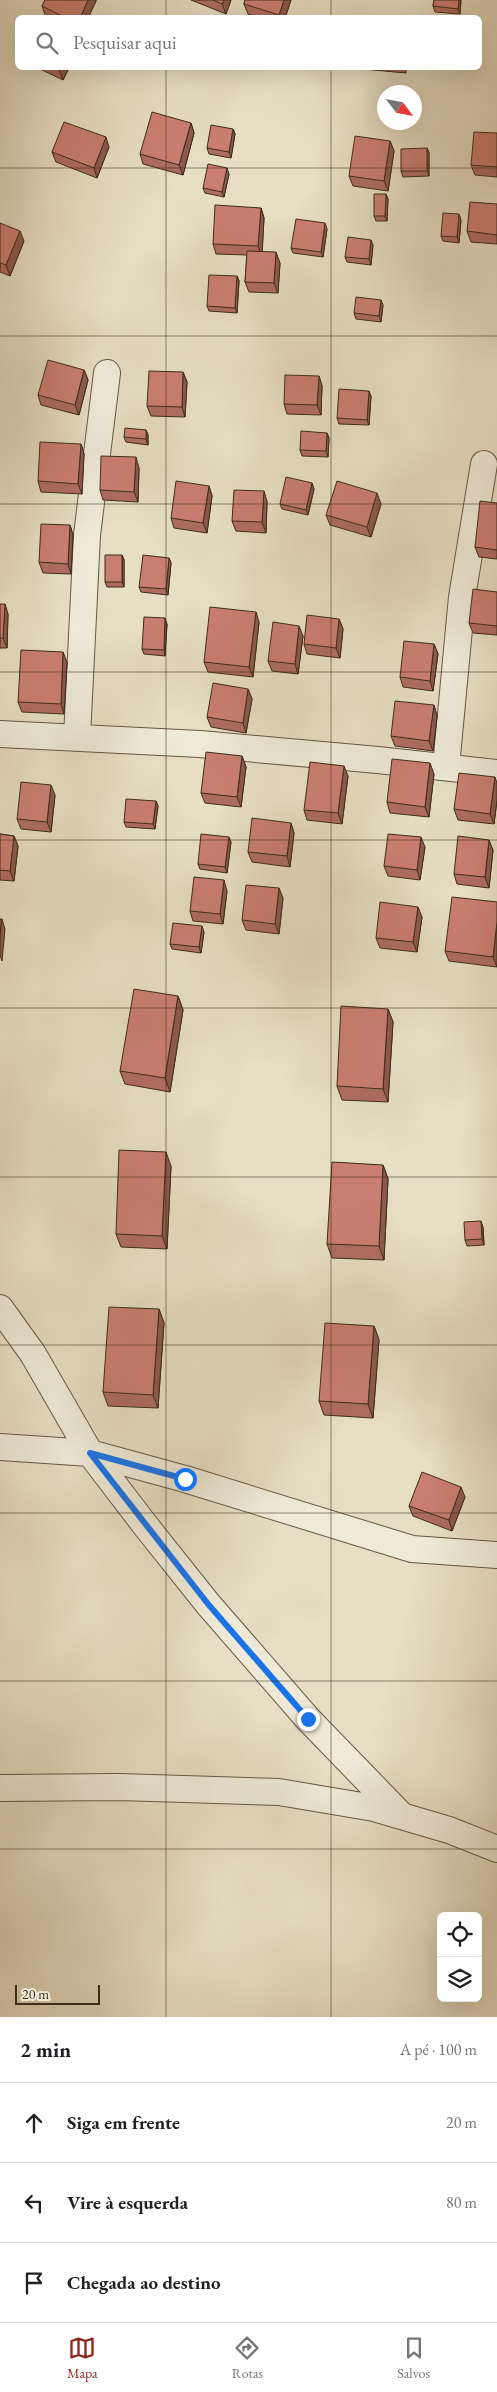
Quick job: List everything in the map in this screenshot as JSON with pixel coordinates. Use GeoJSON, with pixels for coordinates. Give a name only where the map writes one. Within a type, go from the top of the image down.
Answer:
{"type":"FeatureCollection","features":[{"type":"Feature","properties":{"kind":"street"},"geometry":{"type":"LineString","coordinates":[[77,737],[87,535],[107,373]]}},
{"type":"Feature","properties":{"kind":"street"},"geometry":{"type":"LineString","coordinates":[[446,767],[462,597],[484,464]]}},
{"type":"Feature","properties":{"kind":"street"},"geometry":{"type":"LineString","coordinates":[[0,734],[200,744],[497,773]]}},
{"type":"Feature","properties":{"kind":"street"},"geometry":{"type":"LineString","coordinates":[[0,1308],[34,1354],[90,1453],[214,1611],[308,1719],[402,1816]]}},
{"type":"Feature","properties":{"kind":"street"},"geometry":{"type":"LineString","coordinates":[[0,1447],[90,1453],[185,1479],[412,1549],[497,1555]]}},
{"type":"Feature","properties":{"kind":"street"},"geometry":{"type":"LineString","coordinates":[[0,1788],[119,1787],[279,1792],[374,1808],[497,1849]]}},
{"type":"Feature","properties":{"kind":"building"},"geometry":{"type":"Polygon","coordinates":[[[45,0],[88,0],[81,15],[60,15],[42,6],[45,0]]]}},
{"type":"Feature","properties":{"kind":"building"},"geometry":{"type":"Polygon","coordinates":[[[213,0],[224,0],[222,4],[213,0]]]}},
{"type":"Feature","properties":{"kind":"building"},"geometry":{"type":"Polygon","coordinates":[[[245,0],[284,0],[279,15],[244,4],[245,0]]]}},
{"type":"Feature","properties":{"kind":"building"},"geometry":{"type":"Polygon","coordinates":[[[434,0],[459,0],[458,9],[433,6],[434,0]]]}},
{"type":"Feature","properties":{"kind":"building"},"geometry":{"type":"Polygon","coordinates":[[[152,112],[191,123],[179,165],[140,154],[152,112]]]}},
{"type":"Feature","properties":{"kind":"building"},"geometry":{"type":"Polygon","coordinates":[[[64,122],[106,137],[94,168],[52,152],[64,122]]]}},
{"type":"Feature","properties":{"kind":"building"},"geometry":{"type":"Polygon","coordinates":[[[211,125],[233,129],[229,152],[207,148],[211,125]]]}},
{"type":"Feature","properties":{"kind":"building"},"geometry":{"type":"Polygon","coordinates":[[[474,132],[497,133],[497,167],[471,165],[474,132]]]}},
{"type":"Feature","properties":{"kind":"building"},"geometry":{"type":"Polygon","coordinates":[[[355,136],[390,141],[384,181],[349,176],[355,136]]]}},
{"type":"Feature","properties":{"kind":"building"},"geometry":{"type":"Polygon","coordinates":[[[427,148],[427,171],[401,171],[401,149],[427,148]]]}},
{"type":"Feature","properties":{"kind":"building"},"geometry":{"type":"Polygon","coordinates":[[[208,164],[227,168],[222,192],[203,188],[208,164]]]}},
{"type":"Feature","properties":{"kind":"building"},"geometry":{"type":"Polygon","coordinates":[[[374,194],[386,194],[385,216],[374,216],[374,194]]]}},
{"type":"Feature","properties":{"kind":"building"},"geometry":{"type":"Polygon","coordinates":[[[470,202],[497,204],[497,235],[467,231],[470,202]]]}},
{"type":"Feature","properties":{"kind":"building"},"geometry":{"type":"Polygon","coordinates":[[[215,205],[261,208],[258,246],[213,244],[215,205]]]}},
{"type":"Feature","properties":{"kind":"building"},"geometry":{"type":"Polygon","coordinates":[[[443,213],[459,214],[457,237],[441,236],[443,213]]]}},
{"type":"Feature","properties":{"kind":"building"},"geometry":{"type":"Polygon","coordinates":[[[296,219],[325,223],[321,252],[291,248],[296,219]]]}},
{"type":"Feature","properties":{"kind":"building"},"geometry":{"type":"Polygon","coordinates":[[[0,223],[20,231],[6,265],[0,263],[0,223]]]}},
{"type":"Feature","properties":{"kind":"building"},"geometry":{"type":"Polygon","coordinates":[[[348,237],[371,240],[369,259],[345,257],[348,237]]]}},
{"type":"Feature","properties":{"kind":"building"},"geometry":{"type":"Polygon","coordinates":[[[247,251],[276,252],[274,283],[245,282],[247,251]]]}},
{"type":"Feature","properties":{"kind":"building"},"geometry":{"type":"Polygon","coordinates":[[[209,275],[237,276],[235,308],[207,306],[209,275]]]}},
{"type":"Feature","properties":{"kind":"building"},"geometry":{"type":"Polygon","coordinates":[[[356,297],[381,300],[379,316],[354,313],[356,297]]]}},
{"type":"Feature","properties":{"kind":"building"},"geometry":{"type":"Polygon","coordinates":[[[48,360],[84,370],[75,405],[38,395],[48,360]]]}},
{"type":"Feature","properties":{"kind":"building"},"geometry":{"type":"Polygon","coordinates":[[[149,371],[183,372],[182,407],[147,406],[149,371]]]}},
{"type":"Feature","properties":{"kind":"building"},"geometry":{"type":"Polygon","coordinates":[[[285,375],[319,376],[317,405],[284,404],[285,375]]]}},
{"type":"Feature","properties":{"kind":"building"},"geometry":{"type":"Polygon","coordinates":[[[339,389],[369,391],[367,420],[337,418],[339,389]]]}},
{"type":"Feature","properties":{"kind":"building"},"geometry":{"type":"Polygon","coordinates":[[[125,428],[146,430],[146,439],[124,437],[125,428]]]}},
{"type":"Feature","properties":{"kind":"building"},"geometry":{"type":"Polygon","coordinates":[[[301,431],[327,433],[326,451],[300,450],[301,431]]]}},
{"type":"Feature","properties":{"kind":"building"},"geometry":{"type":"Polygon","coordinates":[[[40,442],[81,444],[78,484],[38,481],[40,442]]]}},
{"type":"Feature","properties":{"kind":"building"},"geometry":{"type":"Polygon","coordinates":[[[101,456],[136,457],[134,492],[100,490],[101,456]]]}},
{"type":"Feature","properties":{"kind":"building"},"geometry":{"type":"Polygon","coordinates":[[[286,477],[312,483],[306,510],[280,504],[286,477]]]}},
{"type":"Feature","properties":{"kind":"building"},"geometry":{"type":"Polygon","coordinates":[[[176,481],[209,486],[203,523],[171,518],[176,481]]]}},
{"type":"Feature","properties":{"kind":"building"},"geometry":{"type":"Polygon","coordinates":[[[337,481],[377,493],[367,527],[326,515],[337,481]]]}},
{"type":"Feature","properties":{"kind":"building"},"geometry":{"type":"Polygon","coordinates":[[[234,490],[264,491],[262,522],[232,521],[234,490]]]}},
{"type":"Feature","properties":{"kind":"building"},"geometry":{"type":"Polygon","coordinates":[[[480,501],[497,503],[497,550],[475,547],[480,501]]]}},
{"type":"Feature","properties":{"kind":"building"},"geometry":{"type":"Polygon","coordinates":[[[41,524],[70,525],[68,564],[39,562],[41,524]]]}},
{"type":"Feature","properties":{"kind":"building"},"geometry":{"type":"Polygon","coordinates":[[[105,555],[122,555],[122,582],[105,582],[105,555]]]}},
{"type":"Feature","properties":{"kind":"building"},"geometry":{"type":"Polygon","coordinates":[[[143,555],[169,558],[166,589],[139,587],[143,555]]]}},
{"type":"Feature","properties":{"kind":"building"},"geometry":{"type":"Polygon","coordinates":[[[473,589],[497,592],[497,626],[469,623],[473,589]]]}},
{"type":"Feature","properties":{"kind":"building"},"geometry":{"type":"Polygon","coordinates":[[[0,604],[5,604],[3,638],[0,638],[0,604]]]}},
{"type":"Feature","properties":{"kind":"building"},"geometry":{"type":"Polygon","coordinates":[[[210,607],[256,612],[249,667],[204,662],[210,607]]]}},
{"type":"Feature","properties":{"kind":"building"},"geometry":{"type":"Polygon","coordinates":[[[307,615],[339,619],[336,648],[304,644],[307,615]]]}},
{"type":"Feature","properties":{"kind":"building"},"geometry":{"type":"Polygon","coordinates":[[[144,617],[165,618],[164,650],[142,649],[144,617]]]}},
{"type":"Feature","properties":{"kind":"building"},"geometry":{"type":"Polygon","coordinates":[[[273,622],[299,626],[295,664],[268,661],[273,622]]]}},
{"type":"Feature","properties":{"kind":"building"},"geometry":{"type":"Polygon","coordinates":[[[404,641],[434,644],[430,681],[400,677],[404,641]]]}},
{"type":"Feature","properties":{"kind":"building"},"geometry":{"type":"Polygon","coordinates":[[[21,650],[63,652],[61,704],[18,702],[21,650]]]}},
{"type":"Feature","properties":{"kind":"building"},"geometry":{"type":"Polygon","coordinates":[[[213,683],[248,689],[243,723],[207,717],[213,683]]]}},
{"type":"Feature","properties":{"kind":"building"},"geometry":{"type":"Polygon","coordinates":[[[395,701],[434,705],[429,741],[391,736],[395,701]]]}},
{"type":"Feature","properties":{"kind":"building"},"geometry":{"type":"Polygon","coordinates":[[[206,752],[242,756],[237,797],[201,793],[206,752]]]}},
{"type":"Feature","properties":{"kind":"building"},"geometry":{"type":"Polygon","coordinates":[[[392,759],[430,763],[425,807],[387,802],[392,759]]]}},
{"type":"Feature","properties":{"kind":"building"},"geometry":{"type":"Polygon","coordinates":[[[310,762],[344,766],[338,813],[304,810],[310,762]]]}},
{"type":"Feature","properties":{"kind":"building"},"geometry":{"type":"Polygon","coordinates":[[[459,773],[495,777],[490,814],[454,809],[459,773]]]}},
{"type":"Feature","properties":{"kind":"building"},"geometry":{"type":"Polygon","coordinates":[[[21,782],[51,785],[47,822],[17,819],[21,782]]]}},
{"type":"Feature","properties":{"kind":"building"},"geometry":{"type":"Polygon","coordinates":[[[126,799],[156,801],[153,824],[124,822],[126,799]]]}},
{"type":"Feature","properties":{"kind":"building"},"geometry":{"type":"Polygon","coordinates":[[[252,818],[291,823],[287,856],[248,852],[252,818]]]}},
{"type":"Feature","properties":{"kind":"building"},"geometry":{"type":"Polygon","coordinates":[[[0,834],[14,836],[10,871],[0,870],[0,834]]]}},
{"type":"Feature","properties":{"kind":"building"},"geometry":{"type":"Polygon","coordinates":[[[201,834],[229,837],[225,867],[198,864],[201,834]]]}},
{"type":"Feature","properties":{"kind":"building"},"geometry":{"type":"Polygon","coordinates":[[[388,834],[421,837],[417,870],[384,866],[388,834]]]}},
{"type":"Feature","properties":{"kind":"building"},"geometry":{"type":"Polygon","coordinates":[[[458,836],[489,840],[485,877],[454,874],[458,836]]]}},
{"type":"Feature","properties":{"kind":"building"},"geometry":{"type":"Polygon","coordinates":[[[194,877],[224,880],[220,914],[190,911],[194,877]]]}},
{"type":"Feature","properties":{"kind":"building"},"geometry":{"type":"Polygon","coordinates":[[[246,885],[279,888],[275,924],[242,920],[246,885]]]}},
{"type":"Feature","properties":{"kind":"building"},"geometry":{"type":"Polygon","coordinates":[[[452,897],[497,902],[493,957],[445,951],[452,897]]]}},
{"type":"Feature","properties":{"kind":"building"},"geometry":{"type":"Polygon","coordinates":[[[380,902],[418,907],[413,942],[376,938],[380,902]]]}},
{"type":"Feature","properties":{"kind":"building"},"geometry":{"type":"Polygon","coordinates":[[[0,919],[2,919],[0,935],[0,919]]]}},
{"type":"Feature","properties":{"kind":"building"},"geometry":{"type":"Polygon","coordinates":[[[173,923],[202,926],[199,947],[170,944],[173,923]]]}},
{"type":"Feature","properties":{"kind":"building"},"geometry":{"type":"Polygon","coordinates":[[[134,989],[178,996],[165,1078],[120,1071],[134,989]]]}},
{"type":"Feature","properties":{"kind":"building"},"geometry":{"type":"Polygon","coordinates":[[[341,1006],[388,1009],[383,1089],[337,1086],[341,1006]]]}},
{"type":"Feature","properties":{"kind":"building"},"geometry":{"type":"Polygon","coordinates":[[[119,1150],[166,1152],[162,1236],[116,1234],[119,1150]]]}},
{"type":"Feature","properties":{"kind":"building"},"geometry":{"type":"Polygon","coordinates":[[[332,1162],[383,1165],[379,1246],[327,1244],[332,1162]]]}},
{"type":"Feature","properties":{"kind":"building"},"geometry":{"type":"Polygon","coordinates":[[[481,1221],[482,1239],[465,1240],[464,1222],[481,1221]]]}},
{"type":"Feature","properties":{"kind":"building"},"geometry":{"type":"Polygon","coordinates":[[[109,1307],[159,1309],[153,1395],[103,1392],[109,1307]]]}},
{"type":"Feature","properties":{"kind":"building"},"geometry":{"type":"Polygon","coordinates":[[[325,1323],[374,1326],[368,1404],[319,1401],[325,1323]]]}},
{"type":"Feature","properties":{"kind":"building"},"geometry":{"type":"Polygon","coordinates":[[[422,1472],[461,1487],[449,1520],[409,1506],[422,1472]]]}},
{"type":"Feature","properties":{"kind":"route"},"geometry":{"type":"LineString","coordinates":[[185,1479],[90,1453],[208,1604],[308,1719]]}}]}
